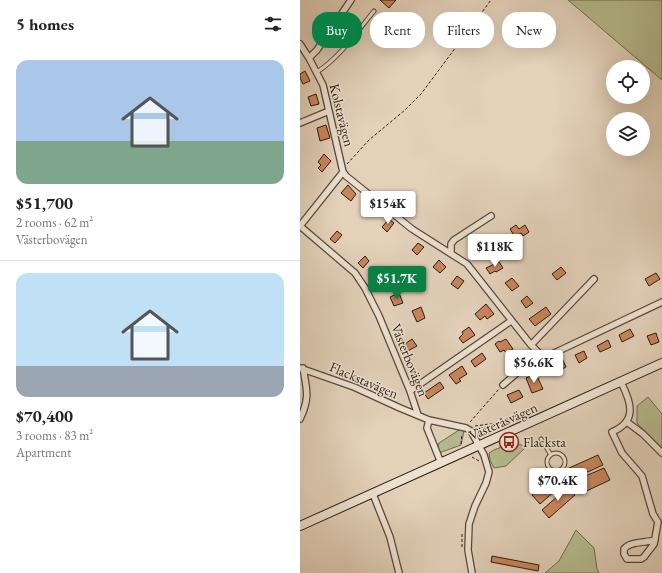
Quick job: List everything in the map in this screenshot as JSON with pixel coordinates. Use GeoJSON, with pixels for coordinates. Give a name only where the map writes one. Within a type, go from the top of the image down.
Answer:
{"type":"FeatureCollection","features":[{"type":"Feature","properties":{"kind":"street"},"geometry":{"type":"LineString","coordinates":[[309,58],[317,50],[351,0]]}},
{"type":"Feature","properties":{"kind":"street","name":"Kolstavägen"},"geometry":{"type":"LineString","coordinates":[[300,44],[323,85],[343,172]]}},
{"type":"Feature","properties":{"kind":"street"},"geometry":{"type":"LineString","coordinates":[[300,123],[329,111]]}},
{"type":"Feature","properties":{"kind":"street"},"geometry":{"type":"LineString","coordinates":[[300,226],[343,172],[412,229],[467,264],[530,345],[541,355],[550,355]]}},
{"type":"Feature","properties":{"kind":"street"},"geometry":{"type":"LineString","coordinates":[[451,254],[451,244],[454,240],[491,216]]}},
{"type":"Feature","properties":{"kind":"street","name":"Västerbovägen"},"geometry":{"type":"LineString","coordinates":[[300,226],[355,273],[362,284],[379,316],[410,391],[418,415]]}},
{"type":"Feature","properties":{"kind":"street"},"geometry":{"type":"LineString","coordinates":[[530,345],[594,279]]}},
{"type":"Feature","properties":{"kind":"street"},"geometry":{"type":"LineString","coordinates":[[503,385],[518,372],[550,355],[662,302]]}},
{"type":"Feature","properties":{"kind":"street"},"geometry":{"type":"LineString","coordinates":[[410,391],[511,321]]}},
{"type":"Feature","properties":{"kind":"street","name":"Västeråsvägen"},"geometry":{"type":"LineString","coordinates":[[300,526],[662,363]]}},
{"type":"Feature","properties":{"kind":"street"},"geometry":{"type":"LineString","coordinates":[[300,419],[308,394],[301,368]]}},
{"type":"Feature","properties":{"kind":"street","name":"Flackstavägen"},"geometry":{"type":"LineString","coordinates":[[301,368],[354,387],[429,420],[469,428]]}},
{"type":"Feature","properties":{"kind":"street"},"geometry":{"type":"LineString","coordinates":[[621,382],[630,405],[628,422],[624,426],[612,432],[622,453],[642,476],[653,514],[658,522],[654,540],[650,550],[641,559],[627,559],[624,554],[624,548],[626,545],[647,543],[654,540]]}},
{"type":"Feature","properties":{"kind":"street"},"geometry":{"type":"LineString","coordinates":[[429,420],[427,428],[441,463]]}},
{"type":"Feature","properties":{"kind":"street"},"geometry":{"type":"LineString","coordinates":[[628,422],[643,434],[662,453]]}},
{"type":"Feature","properties":{"kind":"street"},"geometry":{"type":"LineString","coordinates":[[469,428],[484,455],[489,472],[469,524],[468,550],[472,573]]}},
{"type":"Feature","properties":{"kind":"street"},"geometry":{"type":"LineString","coordinates":[[373,494],[390,537],[399,573]]}},
{"type":"Feature","properties":{"kind":"lane"},"geometry":{"type":"LineString","coordinates":[[317,72],[336,58],[374,11]]}},
{"type":"Feature","properties":{"kind":"lane"},"geometry":{"type":"LineString","coordinates":[[541,439],[551,455]]}},
{"type":"Feature","properties":{"kind":"lane"},"geometry":{"type":"LineString","coordinates":[[559,454],[564,458],[565,465],[561,470],[554,471],[548,467],[548,460],[551,455],[559,454]]}},
{"type":"Feature","properties":{"kind":"path"},"geometry":{"type":"LineString","coordinates":[[343,172],[346,166],[363,146],[405,110],[421,94],[491,0]]}},
{"type":"Feature","properties":{"kind":"path"},"geometry":{"type":"LineString","coordinates":[[469,428],[470,422],[475,415],[503,385]]}},
{"type":"Feature","properties":{"kind":"path"},"geometry":{"type":"LineString","coordinates":[[481,464],[477,459],[466,457],[461,444],[463,433],[469,428],[504,422],[529,414]]}},
{"type":"Feature","properties":{"kind":"path"},"geometry":{"type":"LineString","coordinates":[[462,531],[462,549]]}},
{"type":"Feature","properties":{"kind":"green space"},"geometry":{"type":"Polygon","coordinates":[[[568,0],[662,0],[662,80],[650,70],[650,60],[638,60],[568,0]]]}},
{"type":"Feature","properties":{"kind":"green space"},"geometry":{"type":"Polygon","coordinates":[[[648,397],[662,414],[662,450],[637,423],[637,406],[648,397]]]}},
{"type":"Feature","properties":{"kind":"green space"},"geometry":{"type":"Polygon","coordinates":[[[508,424],[481,437],[477,435],[473,429],[508,424]]]}},
{"type":"Feature","properties":{"kind":"green space"},"geometry":{"type":"Polygon","coordinates":[[[459,430],[464,431],[461,445],[439,453],[437,451],[439,443],[459,430]]]}},
{"type":"Feature","properties":{"kind":"green space"},"geometry":{"type":"Polygon","coordinates":[[[516,443],[526,447],[506,466],[494,468],[490,460],[489,453],[509,444],[511,447],[516,445],[516,443]]]}},
{"type":"Feature","properties":{"kind":"green space"},"geometry":{"type":"Polygon","coordinates":[[[576,530],[594,548],[599,573],[545,573],[559,561],[576,530]]]}},
{"type":"Feature","properties":{"kind":"building"},"geometry":{"type":"Polygon","coordinates":[[[380,0],[396,0],[389,8],[380,0]]]}},
{"type":"Feature","properties":{"kind":"building"},"geometry":{"type":"Polygon","coordinates":[[[305,71],[310,81],[303,84],[300,74],[305,71]]]}},
{"type":"Feature","properties":{"kind":"building"},"geometry":{"type":"Polygon","coordinates":[[[316,94],[319,104],[311,106],[308,97],[316,94]]]}},
{"type":"Feature","properties":{"kind":"building"},"geometry":{"type":"Polygon","coordinates":[[[326,125],[330,138],[320,141],[317,128],[326,125]]]}},
{"type":"Feature","properties":{"kind":"building"},"geometry":{"type":"Polygon","coordinates":[[[324,154],[331,161],[322,172],[318,168],[321,165],[318,162],[324,154]]]}},
{"type":"Feature","properties":{"kind":"building"},"geometry":{"type":"Polygon","coordinates":[[[348,185],[356,194],[351,201],[341,193],[348,185]]]}},
{"type":"Feature","properties":{"kind":"building"},"geometry":{"type":"Polygon","coordinates":[[[389,219],[394,223],[387,232],[382,227],[389,219]]]}},
{"type":"Feature","properties":{"kind":"building"},"geometry":{"type":"Polygon","coordinates":[[[516,225],[519,229],[525,225],[529,232],[523,236],[521,233],[515,237],[510,229],[516,225]]]}},
{"type":"Feature","properties":{"kind":"building"},"geometry":{"type":"Polygon","coordinates":[[[337,231],[342,235],[335,243],[330,239],[337,231]]]}},
{"type":"Feature","properties":{"kind":"building"},"geometry":{"type":"Polygon","coordinates":[[[484,239],[488,245],[475,251],[472,246],[484,239]]]}},
{"type":"Feature","properties":{"kind":"building"},"geometry":{"type":"Polygon","coordinates":[[[418,243],[424,247],[417,255],[412,250],[418,243]]]}},
{"type":"Feature","properties":{"kind":"building"},"geometry":{"type":"Polygon","coordinates":[[[365,256],[369,261],[363,268],[358,263],[365,256]]]}},
{"type":"Feature","properties":{"kind":"building"},"geometry":{"type":"Polygon","coordinates":[[[439,260],[446,267],[440,273],[433,267],[439,260]]]}},
{"type":"Feature","properties":{"kind":"building"},"geometry":{"type":"Polygon","coordinates":[[[499,262],[503,268],[490,274],[486,268],[499,262]]]}},
{"type":"Feature","properties":{"kind":"building"},"geometry":{"type":"Polygon","coordinates":[[[561,267],[566,273],[557,280],[552,274],[561,267]]]}},
{"type":"Feature","properties":{"kind":"building"},"geometry":{"type":"Polygon","coordinates":[[[389,273],[393,280],[379,290],[373,281],[389,273]]]}},
{"type":"Feature","properties":{"kind":"building"},"geometry":{"type":"Polygon","coordinates":[[[656,273],[660,279],[649,286],[645,279],[656,273]]]}},
{"type":"Feature","properties":{"kind":"building"},"geometry":{"type":"Polygon","coordinates":[[[457,276],[464,281],[458,289],[451,284],[457,276]]]}},
{"type":"Feature","properties":{"kind":"building"},"geometry":{"type":"Polygon","coordinates":[[[512,278],[519,286],[512,291],[505,283],[512,278]]]}},
{"type":"Feature","properties":{"kind":"building"},"geometry":{"type":"Polygon","coordinates":[[[399,293],[403,303],[394,306],[390,297],[399,293]]]}},
{"type":"Feature","properties":{"kind":"building"},"geometry":{"type":"Polygon","coordinates":[[[527,296],[533,303],[526,308],[521,301],[527,296]]]}},
{"type":"Feature","properties":{"kind":"building"},"geometry":{"type":"Polygon","coordinates":[[[486,304],[494,314],[487,319],[485,316],[480,320],[475,314],[486,304]]]}},
{"type":"Feature","properties":{"kind":"building"},"geometry":{"type":"Polygon","coordinates":[[[421,307],[425,318],[417,322],[412,311],[421,307]]]}},
{"type":"Feature","properties":{"kind":"building"},"geometry":{"type":"Polygon","coordinates":[[[546,307],[551,314],[535,326],[529,319],[546,307]]]}},
{"type":"Feature","properties":{"kind":"building"},"geometry":{"type":"Polygon","coordinates":[[[469,327],[475,335],[463,343],[459,338],[463,334],[462,332],[469,327]]]}},
{"type":"Feature","properties":{"kind":"building"},"geometry":{"type":"Polygon","coordinates":[[[630,329],[634,336],[622,342],[619,335],[630,329]]]}},
{"type":"Feature","properties":{"kind":"building"},"geometry":{"type":"Polygon","coordinates":[[[656,333],[659,342],[651,345],[647,336],[656,333]]]}},
{"type":"Feature","properties":{"kind":"building"},"geometry":{"type":"Polygon","coordinates":[[[412,339],[417,346],[406,352],[402,346],[412,339]]]}},
{"type":"Feature","properties":{"kind":"building"},"geometry":{"type":"Polygon","coordinates":[[[506,339],[513,349],[506,353],[504,350],[500,352],[495,344],[506,339]]]}},
{"type":"Feature","properties":{"kind":"building"},"geometry":{"type":"Polygon","coordinates":[[[608,340],[611,347],[600,352],[597,346],[608,340]]]}},
{"type":"Feature","properties":{"kind":"building"},"geometry":{"type":"Polygon","coordinates":[[[584,351],[587,358],[579,363],[575,355],[584,351]]]}},
{"type":"Feature","properties":{"kind":"building"},"geometry":{"type":"Polygon","coordinates":[[[482,353],[486,359],[475,367],[471,361],[482,353]]]}},
{"type":"Feature","properties":{"kind":"building"},"geometry":{"type":"Polygon","coordinates":[[[562,358],[566,367],[553,374],[548,364],[562,358]]]}},
{"type":"Feature","properties":{"kind":"building"},"geometry":{"type":"Polygon","coordinates":[[[462,366],[467,374],[459,379],[461,381],[456,384],[449,375],[462,366]]]}},
{"type":"Feature","properties":{"kind":"building"},"geometry":{"type":"Polygon","coordinates":[[[536,374],[543,389],[532,393],[526,378],[536,374]]]}},
{"type":"Feature","properties":{"kind":"building"},"geometry":{"type":"Polygon","coordinates":[[[440,382],[444,388],[428,399],[424,393],[440,382]]]}},
{"type":"Feature","properties":{"kind":"building"},"geometry":{"type":"Polygon","coordinates":[[[519,390],[523,397],[511,403],[507,395],[519,390]]]}},
{"type":"Feature","properties":{"kind":"building"},"geometry":{"type":"Polygon","coordinates":[[[598,455],[603,465],[572,479],[567,469],[598,455]]]}},
{"type":"Feature","properties":{"kind":"building"},"geometry":{"type":"Polygon","coordinates":[[[604,468],[610,480],[580,494],[574,481],[604,468]]]}},
{"type":"Feature","properties":{"kind":"building"},"geometry":{"type":"Polygon","coordinates":[[[556,474],[564,483],[540,504],[532,495],[556,474]]]}},
{"type":"Feature","properties":{"kind":"building"},"geometry":{"type":"Polygon","coordinates":[[[568,487],[575,495],[549,518],[542,510],[568,487]]]}},
{"type":"Feature","properties":{"kind":"building"},"geometry":{"type":"Polygon","coordinates":[[[492,556],[539,565],[538,571],[491,562],[492,556]]]}},
{"type":"Feature","properties":{"kind":"place","name":"Flacksta"},"geometry":{"type":"Point","coordinates":[509,442]}}]}
